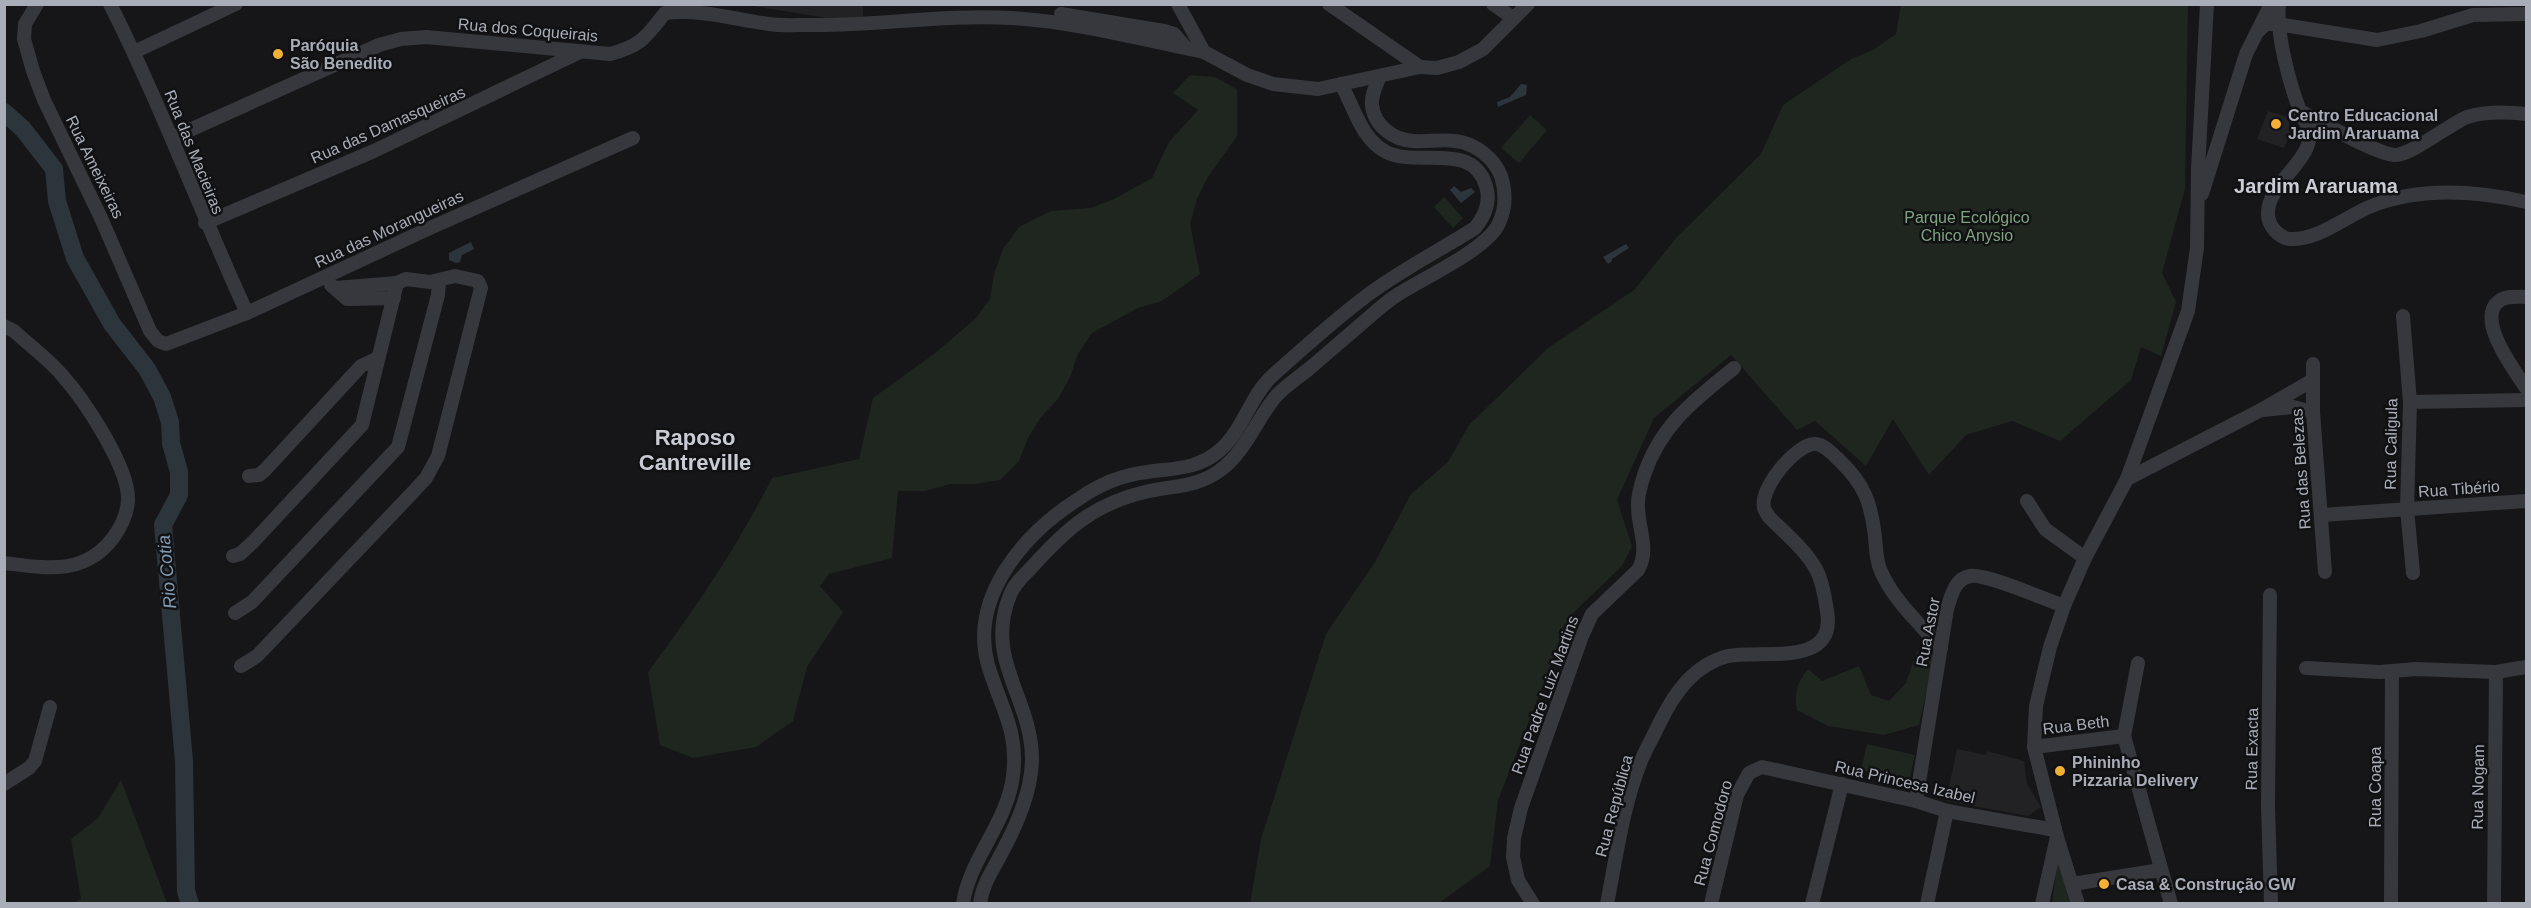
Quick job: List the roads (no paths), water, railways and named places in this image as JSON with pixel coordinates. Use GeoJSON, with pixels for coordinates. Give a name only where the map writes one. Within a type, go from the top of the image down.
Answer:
{"type":"FeatureCollection","features":[{"type":"Feature","properties":{"kind":"street","name":"Rua Ameixeiras"},"geometry":{"type":"LineString","coordinates":[[37,4],[25,24],[24,39],[33,72],[44,100],[101,218],[150,331],[158,341]]}},
{"type":"Feature","properties":{"kind":"street","name":"Rua das Macieiras"},"geometry":{"type":"LineString","coordinates":[[110,4],[134,52],[206,223],[247,313]]}},
{"type":"Feature","properties":{"kind":"street"},"geometry":{"type":"LineString","coordinates":[[134,52],[236,4]]}},
{"type":"Feature","properties":{"kind":"street"},"geometry":{"type":"LineString","coordinates":[[1178,4],[1204,51],[1247,75],[1273,84],[1318,89],[1459,62],[1483,49],[1528,4]]}},
{"type":"Feature","properties":{"kind":"street"},"geometry":{"type":"LineString","coordinates":[[1329,4],[1420,68]]}},
{"type":"Feature","properties":{"kind":"street"},"geometry":{"type":"LineString","coordinates":[[1493,4],[1513,18]]}},
{"type":"Feature","properties":{"kind":"street"},"geometry":{"type":"LineString","coordinates":[[2078,903],[2056,833],[2034,747],[2036,706],[2039,688],[2064,606],[2085,558],[2127,479],[2188,312],[2197,248],[2198,169],[2207,4]]}},
{"type":"Feature","properties":{"kind":"street"},"geometry":{"type":"LineString","coordinates":[[2198,204],[2246,54],[2271,4]]}},
{"type":"Feature","properties":{"kind":"street"},"geometry":{"type":"LineString","coordinates":[[2279,4],[2277,24],[2300,111],[2310,132],[2307,148],[2272,195],[2268,210],[2272,227],[2287,239],[2311,236],[2376,204],[2403,197],[2461,192],[2526,202]]}},
{"type":"Feature","properties":{"kind":"street","name":"Rua dos Coqueirais"},"geometry":{"type":"LineString","coordinates":[[172,138],[355,54],[401,39],[426,37],[610,54],[630,49],[645,38],[664,9],[709,12],[770,24],[812,25],[950,17],[1012,18],[1060,24],[1204,51]]}},
{"type":"Feature","properties":{"kind":"street"},"geometry":{"type":"LineString","coordinates":[[1061,14],[1174,34],[1186,48]]}},
{"type":"Feature","properties":{"kind":"street"},"geometry":{"type":"LineString","coordinates":[[2257,32],[2266,24],[2277,24],[2377,40],[2421,32],[2473,15],[2526,14]]}},
{"type":"Feature","properties":{"kind":"street","name":"Rua das Damasqueiras"},"geometry":{"type":"LineString","coordinates":[[206,223],[383,147],[582,52]]}},
{"type":"Feature","properties":{"kind":"street"},"geometry":{"type":"LineString","coordinates":[[980,903],[988,877],[1017,823],[1029,785],[1032,759],[1029,731],[1020,699],[1004,659],[1001,635],[1011,592],[1065,532],[1091,513],[1114,500],[1200,482],[1219,472],[1234,458],[1280,393],[1394,297],[1486,241],[1498,226],[1505,190],[1500,172],[1489,157],[1474,146],[1456,141],[1414,142],[1393,136],[1378,121],[1372,108],[1373,95],[1380,76]]}},
{"type":"Feature","properties":{"kind":"street"},"geometry":{"type":"LineString","coordinates":[[963,903],[964,892],[973,869],[1002,817],[1012,782],[1015,759],[1012,734],[1004,705],[988,664],[986,616],[997,585],[1006,569],[1056,513],[1085,494],[1111,480],[1147,472],[1195,466],[1221,449],[1268,380],[1287,363],[1365,296],[1475,228],[1483,218],[1488,192],[1477,169],[1454,158],[1398,157],[1384,151],[1372,142],[1363,129],[1341,84]]}},
{"type":"Feature","properties":{"kind":"street"},"geometry":{"type":"LineString","coordinates":[[1350,100],[1373,95]]}},
{"type":"Feature","properties":{"kind":"street"},"geometry":{"type":"LineString","coordinates":[[2300,111],[2380,151],[2397,156],[2410,151],[2468,117],[2510,112],[2526,114]]}},
{"type":"Feature","properties":{"kind":"street","name":"Rua das Morangueiras"},"geometry":{"type":"LineString","coordinates":[[158,341],[166,344],[175,343],[247,313],[633,138]]}},
{"type":"Feature","properties":{"kind":"street"},"geometry":{"type":"LineString","coordinates":[[1477,169],[1489,157]]}},
{"type":"Feature","properties":{"kind":"street"},"geometry":{"type":"LineString","coordinates":[[241,666],[250,663],[265,648],[414,491],[433,467],[442,442],[481,288],[478,281],[455,276],[439,281],[406,279],[370,291]]}},
{"type":"Feature","properties":{"kind":"street"},"geometry":{"type":"LineString","coordinates":[[323,278],[335,288],[370,291],[394,298]]}},
{"type":"Feature","properties":{"kind":"street"},"geometry":{"type":"LineString","coordinates":[[235,613],[252,602],[398,447],[438,296],[439,281]]}},
{"type":"Feature","properties":{"kind":"street"},"geometry":{"type":"LineString","coordinates":[[232,556],[240,554],[254,542],[357,432],[366,414],[397,283]]}},
{"type":"Feature","properties":{"kind":"street"},"geometry":{"type":"LineString","coordinates":[[2526,297],[2507,297],[2493,308],[2495,333],[2499,345],[2526,388]]}},
{"type":"Feature","properties":{"kind":"street","name":"Rua Caligula"},"geometry":{"type":"LineString","coordinates":[[2403,316],[2410,402],[2407,509],[2413,573]]}},
{"type":"Feature","properties":{"kind":"street"},"geometry":{"type":"LineString","coordinates":[[4,326],[14,331],[61,374],[100,428],[126,479],[128,501],[122,525],[103,551],[81,564],[63,568],[4,563]]}},
{"type":"Feature","properties":{"kind":"street"},"geometry":{"type":"LineString","coordinates":[[249,476],[259,475],[265,470],[361,366],[378,358]]}},
{"type":"Feature","properties":{"kind":"street"},"geometry":{"type":"LineString","coordinates":[[1287,363],[1299,377]]}},
{"type":"Feature","properties":{"kind":"street","name":"Rua das Belezas"},"geometry":{"type":"LineString","coordinates":[[2313,364],[2313,412],[2325,572]]}},
{"type":"Feature","properties":{"kind":"street","name":"Rua Padre Luiz Martins"},"geometry":{"type":"LineString","coordinates":[[1533,903],[1518,880],[1513,857],[1514,838],[1521,808],[1582,636],[1592,614],[1638,570],[1643,562],[1638,506],[1639,491],[1649,459],[1670,423],[1690,403],[1734,368]]}},
{"type":"Feature","properties":{"kind":"street"},"geometry":{"type":"LineString","coordinates":[[2127,479],[2261,410],[2313,380]]}},
{"type":"Feature","properties":{"kind":"street"},"geometry":{"type":"LineString","coordinates":[[2410,402],[2526,400]]}},
{"type":"Feature","properties":{"kind":"street"},"geometry":{"type":"LineString","coordinates":[[2261,410],[2293,406],[2313,412]]}},
{"type":"Feature","properties":{"kind":"street","name":"Rua República"},"geometry":{"type":"LineString","coordinates":[[1607,903],[1622,826],[1640,762],[1667,708],[1685,682],[1707,664],[1729,656],[1793,653],[1808,650],[1819,644],[1826,633],[1828,615],[1818,572],[1764,508],[1764,500],[1773,480],[1784,464],[1803,448],[1812,443],[1818,444],[1840,461],[1860,483],[1869,498],[1879,567],[1888,585],[1941,648]]}},
{"type":"Feature","properties":{"kind":"street"},"geometry":{"type":"LineString","coordinates":[[2027,501],[2045,529],[2085,558]]}},
{"type":"Feature","properties":{"kind":"street","name":"Rua Tibério"},"geometry":{"type":"LineString","coordinates":[[2322,515],[2526,501]]}},
{"type":"Feature","properties":{"kind":"street","name":"Rua Astor"},"geometry":{"type":"LineString","coordinates":[[1916,801],[1947,609],[1953,589],[1960,581],[1970,576],[1986,578],[2064,606]]}},
{"type":"Feature","properties":{"kind":"street"},"geometry":{"type":"LineString","coordinates":[[997,585],[1011,592]]}},
{"type":"Feature","properties":{"kind":"street","name":"Rua Exacta"},"geometry":{"type":"LineString","coordinates":[[2270,595],[2268,806],[2271,903]]}},
{"type":"Feature","properties":{"kind":"street"},"geometry":{"type":"LineString","coordinates":[[2138,663],[2124,736],[2171,903]]}},
{"type":"Feature","properties":{"kind":"street"},"geometry":{"type":"LineString","coordinates":[[2306,668],[2496,672],[2526,667]]}},
{"type":"Feature","properties":{"kind":"street","name":"Rua Coapa"},"geometry":{"type":"LineString","coordinates":[[2391,903],[2392,671]]}},
{"type":"Feature","properties":{"kind":"street","name":"Rua Nogam"},"geometry":{"type":"LineString","coordinates":[[2494,903],[2496,672]]}},
{"type":"Feature","properties":{"kind":"street"},"geometry":{"type":"LineString","coordinates":[[4,784],[29,768],[35,761],[50,706]]}},
{"type":"Feature","properties":{"kind":"street","name":"Rua Beth"},"geometry":{"type":"LineString","coordinates":[[2034,747],[2124,736]]}},
{"type":"Feature","properties":{"kind":"street"},"geometry":{"type":"LineString","coordinates":[[1015,759],[1032,759]]}},
{"type":"Feature","properties":{"kind":"street","name":"Rua Princesa Izabel"},"geometry":{"type":"LineString","coordinates":[[1749,773],[1762,766],[1769,767],[1916,801],[1947,811],[2056,833]]}},
{"type":"Feature","properties":{"kind":"street","name":"Rua Comodoro"},"geometry":{"type":"LineString","coordinates":[[1711,903],[1737,795],[1749,773]]}},
{"type":"Feature","properties":{"kind":"street"},"geometry":{"type":"LineString","coordinates":[[1812,903],[1842,784]]}},
{"type":"Feature","properties":{"kind":"street"},"geometry":{"type":"LineString","coordinates":[[1927,903],[1947,811]]}},
{"type":"Feature","properties":{"kind":"street"},"geometry":{"type":"LineString","coordinates":[[2042,903],[2056,833]]}},
{"type":"Feature","properties":{"kind":"street"},"geometry":{"type":"LineString","coordinates":[[2072,884],[2162,870]]}},
{"type":"Feature","properties":{"kind":"waterway","name":"Rio Cotia"},"geometry":{"type":"LineString","coordinates":[[4,112],[23,129],[54,169],[57,201],[75,258],[112,324],[147,369],[162,397],[170,422],[171,443],[179,472],[179,495],[163,525],[184,761],[186,891],[190,904]]}},
{"type":"Feature","properties":{"kind":"place","name":"Paróquia São Benedito"},"geometry":{"type":"Point","coordinates":[278,54]}},
{"type":"Feature","properties":{"kind":"place","name":"Centro Educacional Jardim Araruama"},"geometry":{"type":"Point","coordinates":[2276,124]}},
{"type":"Feature","properties":{"kind":"place","name":"Phininho Pizzaria Delivery"},"geometry":{"type":"Point","coordinates":[2060,771]}},
{"type":"Feature","properties":{"kind":"place","name":"Casa & Construção GW"},"geometry":{"type":"Point","coordinates":[2104,884]}},
{"type":"Feature","properties":{"kind":"district","name":"Jardim Araruama"},"geometry":{"type":"Point","coordinates":[2316,186]}},
{"type":"Feature","properties":{"kind":"district","name":"Raposo Cantreville"},"geometry":{"type":"Point","coordinates":[695,450]}},
{"type":"Feature","properties":{"kind":"park label","name":"Parque Ecológico Chico Anysio"},"geometry":{"type":"Point","coordinates":[1967,226]}}]}
